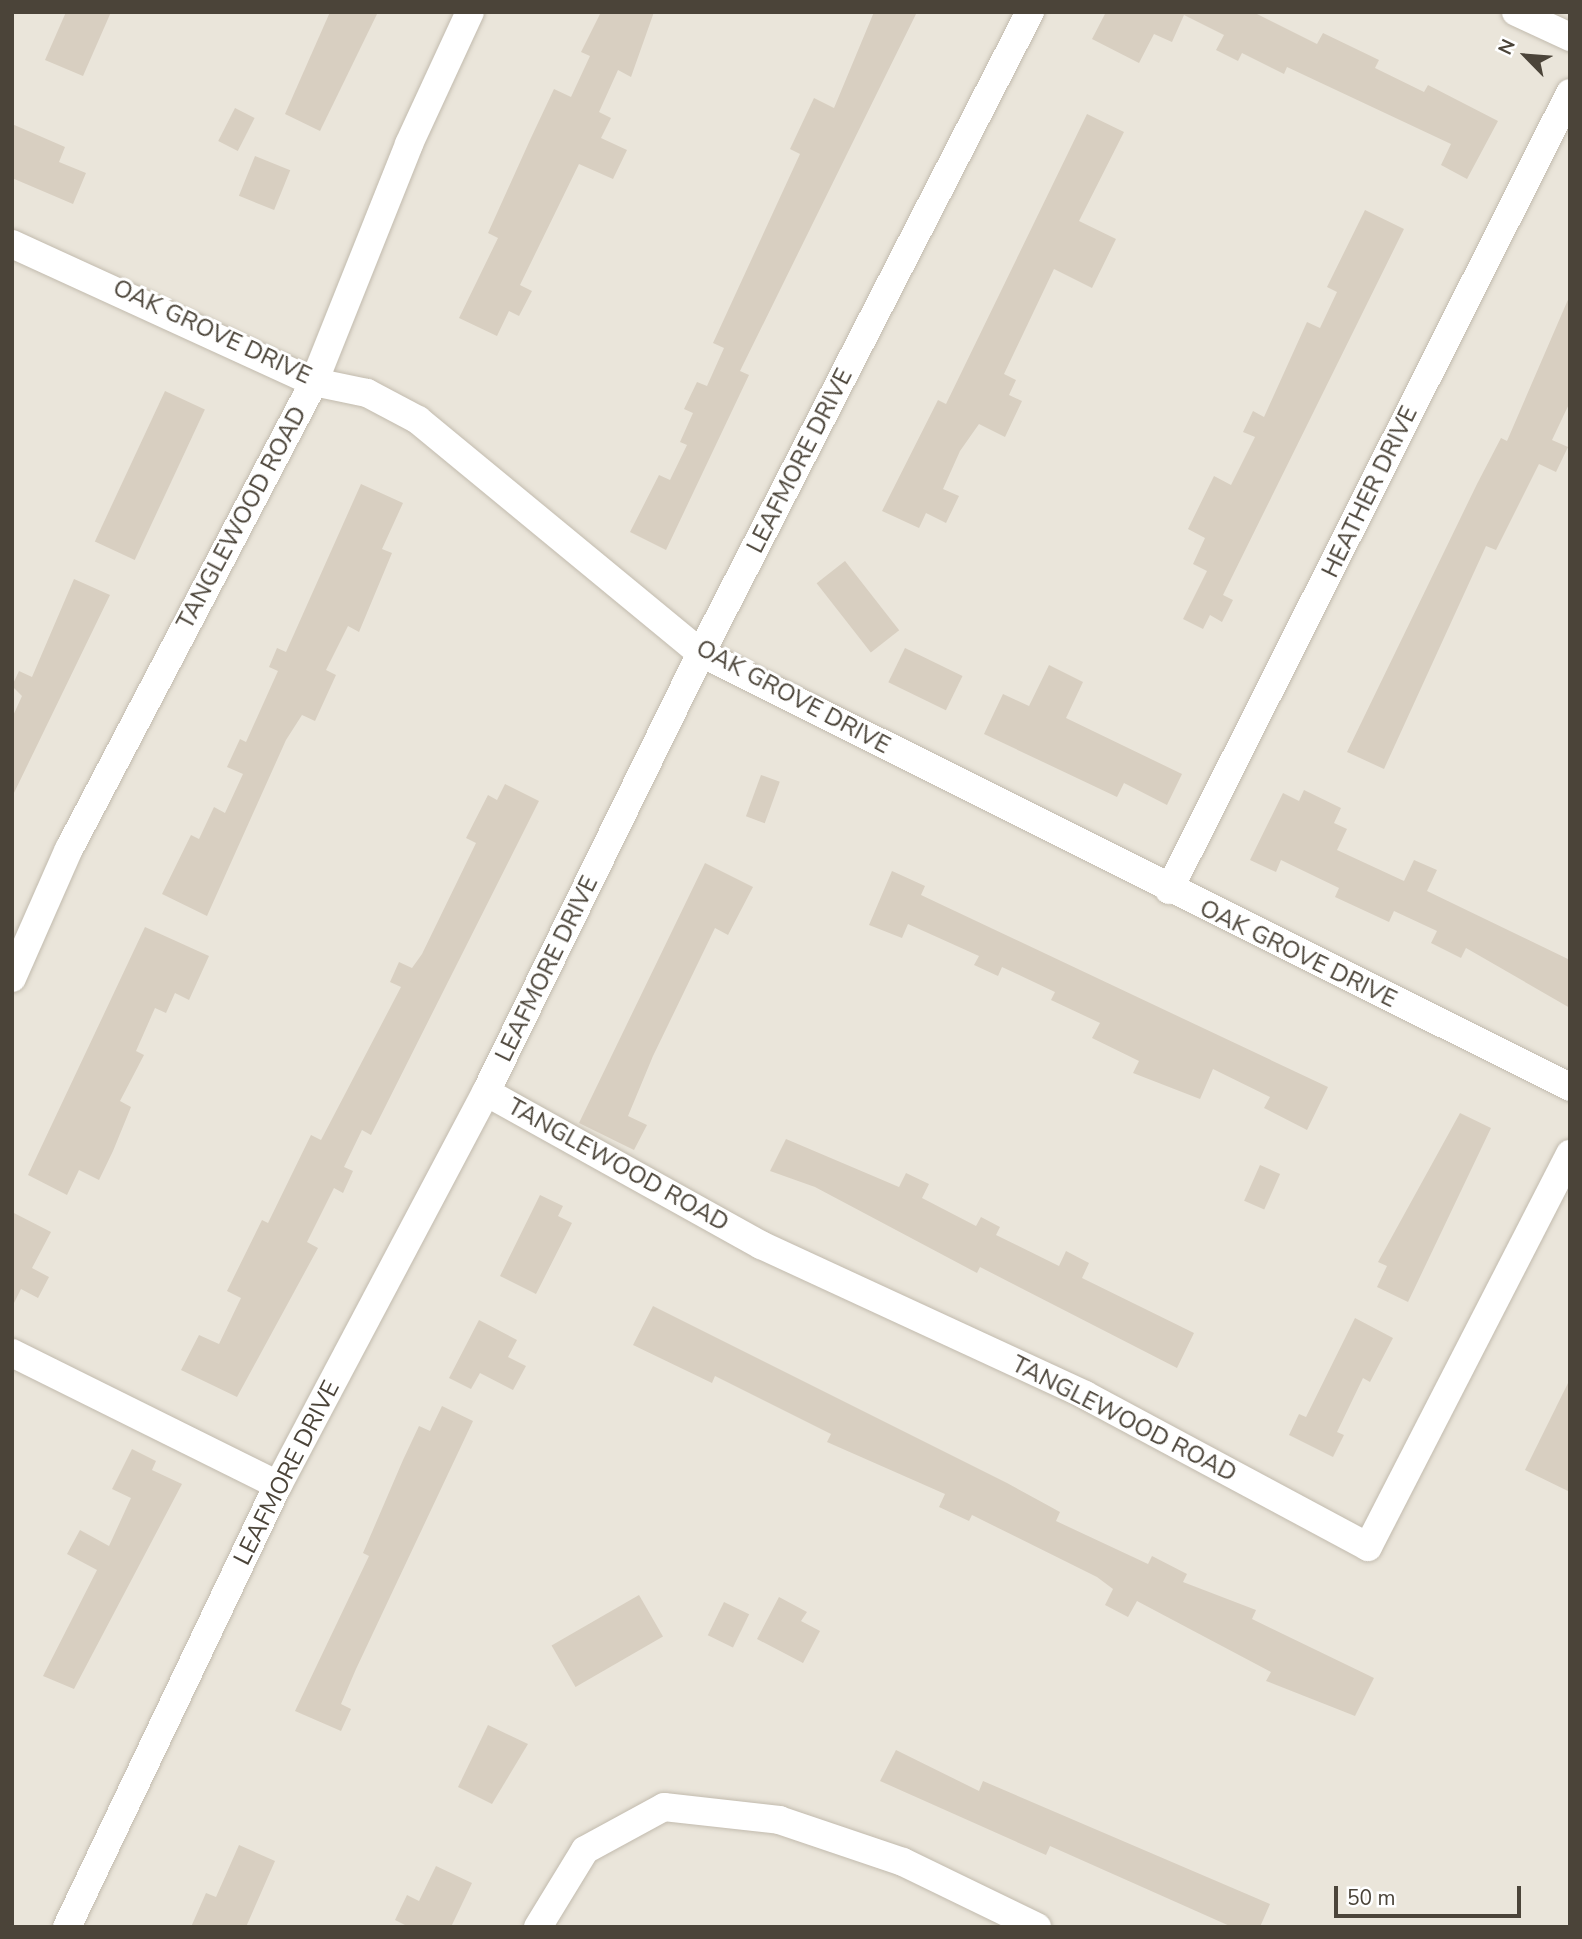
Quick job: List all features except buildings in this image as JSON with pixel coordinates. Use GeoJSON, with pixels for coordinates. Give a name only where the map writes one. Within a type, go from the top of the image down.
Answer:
{"type":"FeatureCollection","features":[{"type":"Feature","properties":{"kind":"street","name":"TANGLEWOOD ROAD"},"geometry":{"type":"LineString","coordinates":[[12,978],[69,849],[314,382],[409,144],[470,12]]}},
{"type":"Feature","properties":{"kind":"street","name":"LEAFMORE DRIVE"},"geometry":{"type":"LineString","coordinates":[[67,1927],[278,1485],[486,1092],[701,653],[1030,12]]}},
{"type":"Feature","properties":{"kind":"street"},"geometry":{"type":"LineString","coordinates":[[1516,12],[1570,37]]}},
{"type":"Feature","properties":{"kind":"street","name":"HEATHER DRIVE"},"geometry":{"type":"LineString","coordinates":[[1169,890],[1570,93]]}},
{"type":"Feature","properties":{"kind":"street","name":"OAK GROVE DRIVE"},"geometry":{"type":"LineString","coordinates":[[12,244],[314,382],[367,393],[418,420],[701,653],[1169,890],[1570,1087]]}},
{"type":"Feature","properties":{"kind":"street","name":"TANGLEWOOD ROAD"},"geometry":{"type":"LineString","coordinates":[[486,1092],[761,1245],[1085,1395],[1368,1547],[1570,1154]]}},
{"type":"Feature","properties":{"kind":"street"},"geometry":{"type":"LineString","coordinates":[[12,1353],[278,1485]]}},
{"type":"Feature","properties":{"kind":"street"},"geometry":{"type":"LineString","coordinates":[[538,1927],[585,1850],[664,1807],[779,1820],[903,1862],[1037,1927]]}},
{"type":"Feature","properties":{"kind":"shaded area"},"geometry":{"type":"Polygon","coordinates":[[[12,12],[1570,12],[1570,1927],[12,1927],[12,12]]]}}]}
